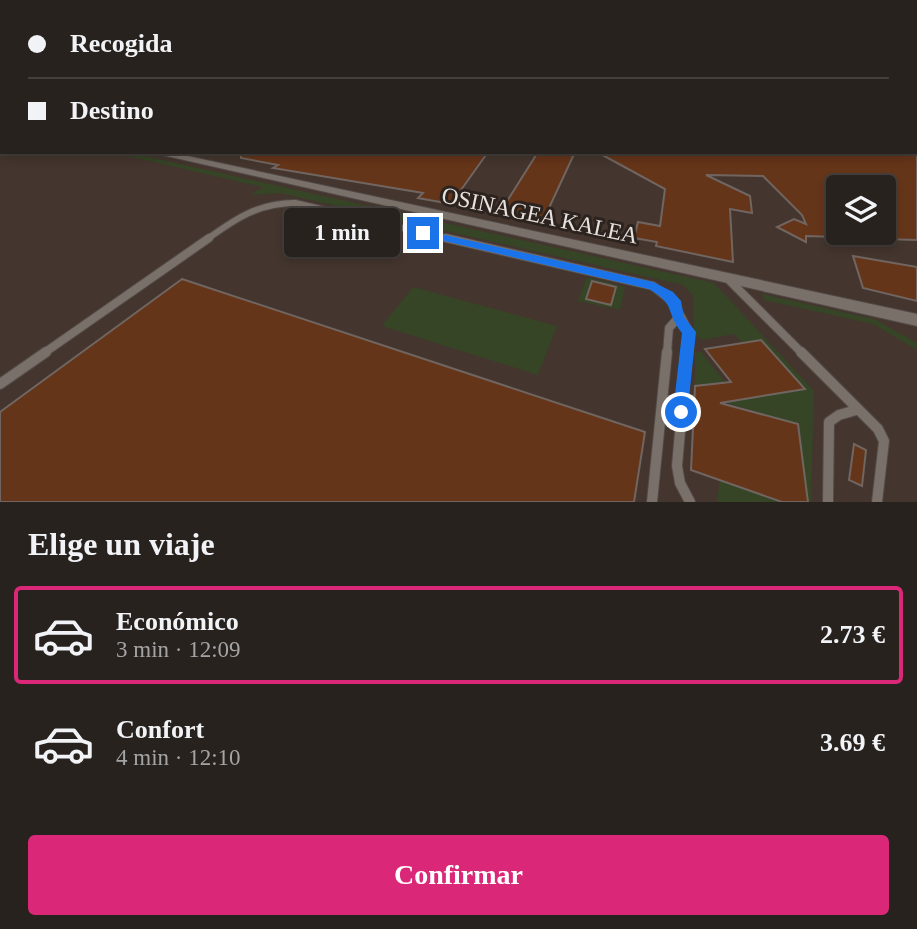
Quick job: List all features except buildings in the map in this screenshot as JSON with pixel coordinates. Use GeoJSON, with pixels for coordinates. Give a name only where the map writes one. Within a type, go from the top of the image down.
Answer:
{"type":"FeatureCollection","features":[{"type":"Feature","properties":{"kind":"street","name":"OSINAGEA KALEA"},"geometry":{"type":"LineString","coordinates":[[163,154],[917,320]]}},
{"type":"Feature","properties":{"kind":"lane"},"geometry":{"type":"LineString","coordinates":[[0,384],[247,212],[275,203],[295,203],[653,286],[669,295],[676,304],[678,318],[689,332],[677,466],[680,482],[690,502]]}},
{"type":"Feature","properties":{"kind":"lane"},"geometry":{"type":"LineString","coordinates":[[726,278],[878,429],[884,441],[877,502]]}},
{"type":"Feature","properties":{"kind":"lane"},"geometry":{"type":"LineString","coordinates":[[652,502],[670,327],[678,318]]}},
{"type":"Feature","properties":{"kind":"lane"},"geometry":{"type":"LineString","coordinates":[[828,502],[829,422],[839,415],[856,410]]}},
{"type":"Feature","properties":{"kind":"shaded area"},"geometry":{"type":"Polygon","coordinates":[[[0,154],[917,154],[917,502],[0,502],[0,154]]]}},
{"type":"Feature","properties":{"kind":"green space"},"geometry":{"type":"Polygon","coordinates":[[[120,154],[135,154],[714,283],[814,391],[811,502],[808,502],[798,424],[720,401],[804,388],[761,340],[743,343],[734,334],[702,340],[694,334],[693,295],[683,285],[280,193],[251,195],[263,187],[120,154]]]}},
{"type":"Feature","properties":{"kind":"green space"},"geometry":{"type":"Polygon","coordinates":[[[586,279],[625,287],[620,310],[578,301],[586,279]]]}},
{"type":"Feature","properties":{"kind":"green space"},"geometry":{"type":"Polygon","coordinates":[[[413,287],[557,326],[538,375],[382,326],[413,287]]]}},
{"type":"Feature","properties":{"kind":"green space"},"geometry":{"type":"Polygon","coordinates":[[[762,294],[874,319],[917,343],[917,350],[873,324],[764,300],[762,294]]]}},
{"type":"Feature","properties":{"kind":"green space"},"geometry":{"type":"Polygon","coordinates":[[[695,352],[701,352],[725,382],[695,386],[695,352]]]}},
{"type":"Feature","properties":{"kind":"green space"},"geometry":{"type":"Polygon","coordinates":[[[720,480],[782,502],[717,502],[720,480]]]}},
{"type":"Feature","properties":{"kind":"route"},"geometry":{"type":"LineString","coordinates":[[423,233],[653,286],[669,295],[676,304],[678,318],[689,332],[681,412]]}}]}
